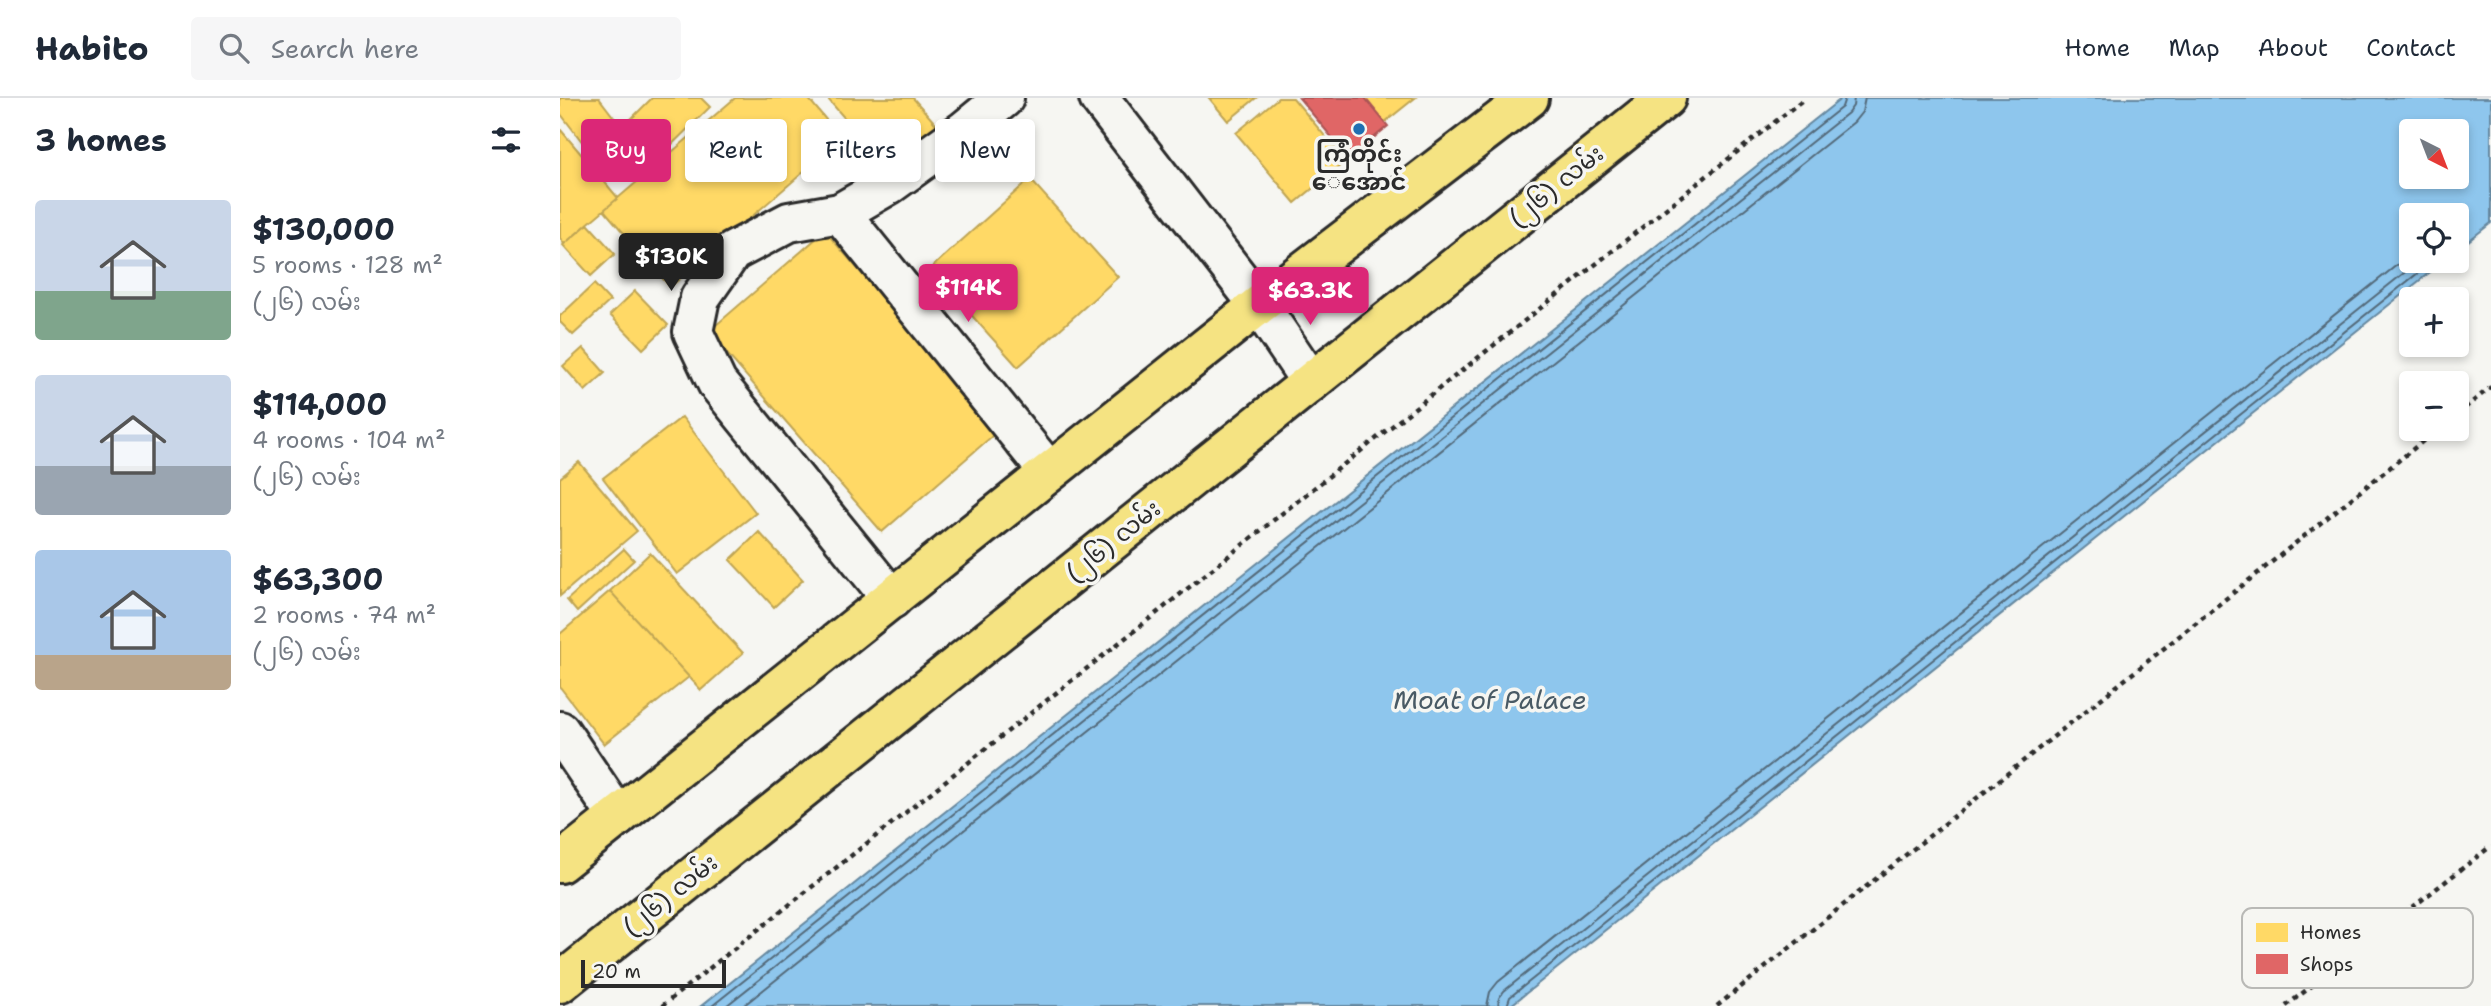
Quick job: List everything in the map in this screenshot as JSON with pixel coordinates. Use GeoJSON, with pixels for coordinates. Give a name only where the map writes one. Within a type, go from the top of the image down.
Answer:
{"type":"FeatureCollection","features":[{"type":"Feature","properties":{"kind":"main road"},"geometry":{"type":"LineString","coordinates":[[560,863],[1259,305],[1529,98]]}},
{"type":"Feature","properties":{"kind":"main road","name":"(၂၆) လမ်း"},"geometry":{"type":"LineString","coordinates":[[560,983],[1666,98]]}},
{"type":"Feature","properties":{"kind":"street"},"geometry":{"type":"LineString","coordinates":[[892,598],[717,383],[693,332],[700,298],[732,252],[789,222],[840,213],[890,184],[1004,98]]}},
{"type":"Feature","properties":{"kind":"street"},"geometry":{"type":"LineString","coordinates":[[1099,98],[1259,305],[1311,382]]}},
{"type":"Feature","properties":{"kind":"street"},"geometry":{"type":"LineString","coordinates":[[840,213],[1049,472]]}},
{"type":"Feature","properties":{"kind":"street"},"geometry":{"type":"LineString","coordinates":[[560,731],[618,817]]}},
{"type":"Feature","properties":{"kind":"path"},"geometry":{"type":"LineString","coordinates":[[662,1006],[1805,98]]}},
{"type":"Feature","properties":{"kind":"path"},"geometry":{"type":"LineString","coordinates":[[2469,404],[2491,387]]}},
{"type":"Feature","properties":{"kind":"path"},"geometry":{"type":"LineString","coordinates":[[1717,1006],[2423,441]]}},
{"type":"Feature","properties":{"kind":"path"},"geometry":{"type":"LineString","coordinates":[[2412,908],[2491,846]]}},
{"type":"Feature","properties":{"kind":"path"},"geometry":{"type":"LineString","coordinates":[[2286,1006],[2309,988]]}},
{"type":"Feature","properties":{"kind":"water","name":"Moat of Palace"},"geometry":{"type":"Polygon","coordinates":[[[1842,98],[2491,98],[2491,223],[2469,240],[2469,203],[2399,203],[2399,273],[2429,273],[2411,287],[2399,287],[2399,297],[1510,1006],[701,1006],[1842,98]]]}},
{"type":"Feature","properties":{"kind":"building: Homes"},"geometry":{"type":"Polygon","coordinates":[[[560,98],[599,98],[615,119],[581,119],[581,140],[560,113],[560,98]]]}},
{"type":"Feature","properties":{"kind":"building: Homes"},"geometry":{"type":"Polygon","coordinates":[[[652,98],[701,98],[710,107],[698,119],[685,119],[685,132],[671,145],[671,119],[631,119],[652,98]]]}},
{"type":"Feature","properties":{"kind":"building: Homes"},"geometry":{"type":"Polygon","coordinates":[[[735,98],[808,98],[825,119],[801,119],[801,174],[670,287],[604,210],[637,182],[671,182],[671,153],[685,141],[685,182],[787,182],[787,119],[710,119],[735,98]]]}},
{"type":"Feature","properties":{"kind":"building: Homes"},"geometry":{"type":"Polygon","coordinates":[[[827,98],[913,98],[935,123],[935,137],[921,149],[921,119],[845,119],[827,98]]]}},
{"type":"Feature","properties":{"kind":"building: Homes"},"geometry":{"type":"Polygon","coordinates":[[[1209,98],[1256,98],[1228,121],[1209,98]]]}},
{"type":"Feature","properties":{"kind":"building: Homes"},"geometry":{"type":"Polygon","coordinates":[[[1278,98],[1293,98],[1346,161],[1295,203],[1236,133],[1278,98]]]}},
{"type":"Feature","properties":{"kind":"building: Homes"},"geometry":{"type":"Polygon","coordinates":[[[1349,98],[1415,98],[1375,130],[1349,98]]]}},
{"type":"Feature","properties":{"kind":"building: Homes"},"geometry":{"type":"Polygon","coordinates":[[[560,129],[581,154],[581,182],[605,182],[618,198],[564,244],[560,238],[560,129]]]}},
{"type":"Feature","properties":{"kind":"building: Homes"},"geometry":{"type":"Polygon","coordinates":[[[1027,182],[1033,182],[1118,277],[1018,367],[930,269],[1027,182]]]}},
{"type":"Feature","properties":{"kind":"building: Homes"},"geometry":{"type":"Polygon","coordinates":[[[588,224],[615,254],[591,276],[563,245],[588,224]]]}},
{"type":"Feature","properties":{"kind":"building: Homes"},"geometry":{"type":"Polygon","coordinates":[[[825,231],[998,431],[882,532],[708,332],[825,231]]]}},
{"type":"Feature","properties":{"kind":"building: Homes"},"geometry":{"type":"Polygon","coordinates":[[[594,284],[610,301],[573,335],[560,322],[560,316],[594,284]]]}},
{"type":"Feature","properties":{"kind":"building: Homes"},"geometry":{"type":"Polygon","coordinates":[[[635,291],[668,325],[643,349],[610,315],[635,291]]]}},
{"type":"Feature","properties":{"kind":"building: Homes"},"geometry":{"type":"Polygon","coordinates":[[[583,348],[605,373],[585,391],[563,366],[583,348]]]}},
{"type":"Feature","properties":{"kind":"building: Homes"},"geometry":{"type":"Polygon","coordinates":[[[682,417],[756,513],[677,574],[603,478],[682,417]]]}},
{"type":"Feature","properties":{"kind":"building: Homes"},"geometry":{"type":"Polygon","coordinates":[[[579,462],[637,531],[560,596],[560,478],[579,462]]]}},
{"type":"Feature","properties":{"kind":"building: Homes"},"geometry":{"type":"Polygon","coordinates":[[[759,532],[803,580],[774,607],[730,560],[759,532]]]}},
{"type":"Feature","properties":{"kind":"building: Homes"},"geometry":{"type":"Polygon","coordinates":[[[624,549],[634,560],[577,612],[567,600],[624,549]]]}},
{"type":"Feature","properties":{"kind":"building: Homes"},"geometry":{"type":"Polygon","coordinates":[[[650,553],[743,653],[701,690],[610,591],[650,553]]]}},
{"type":"Feature","properties":{"kind":"building: Homes"},"geometry":{"type":"Polygon","coordinates":[[[610,591],[689,677],[604,744],[560,687],[560,634],[610,591]]]}},
{"type":"Feature","properties":{"kind":"building: Shops"},"geometry":{"type":"Polygon","coordinates":[[[1299,98],[1365,98],[1388,126],[1349,158],[1299,98]]]}},
{"type":"Feature","properties":{"kind":"place","name":"ကြံတိုင်း‌ ‌ေအောင်"},"geometry":{"type":"Point","coordinates":[1359,129]}}]}
